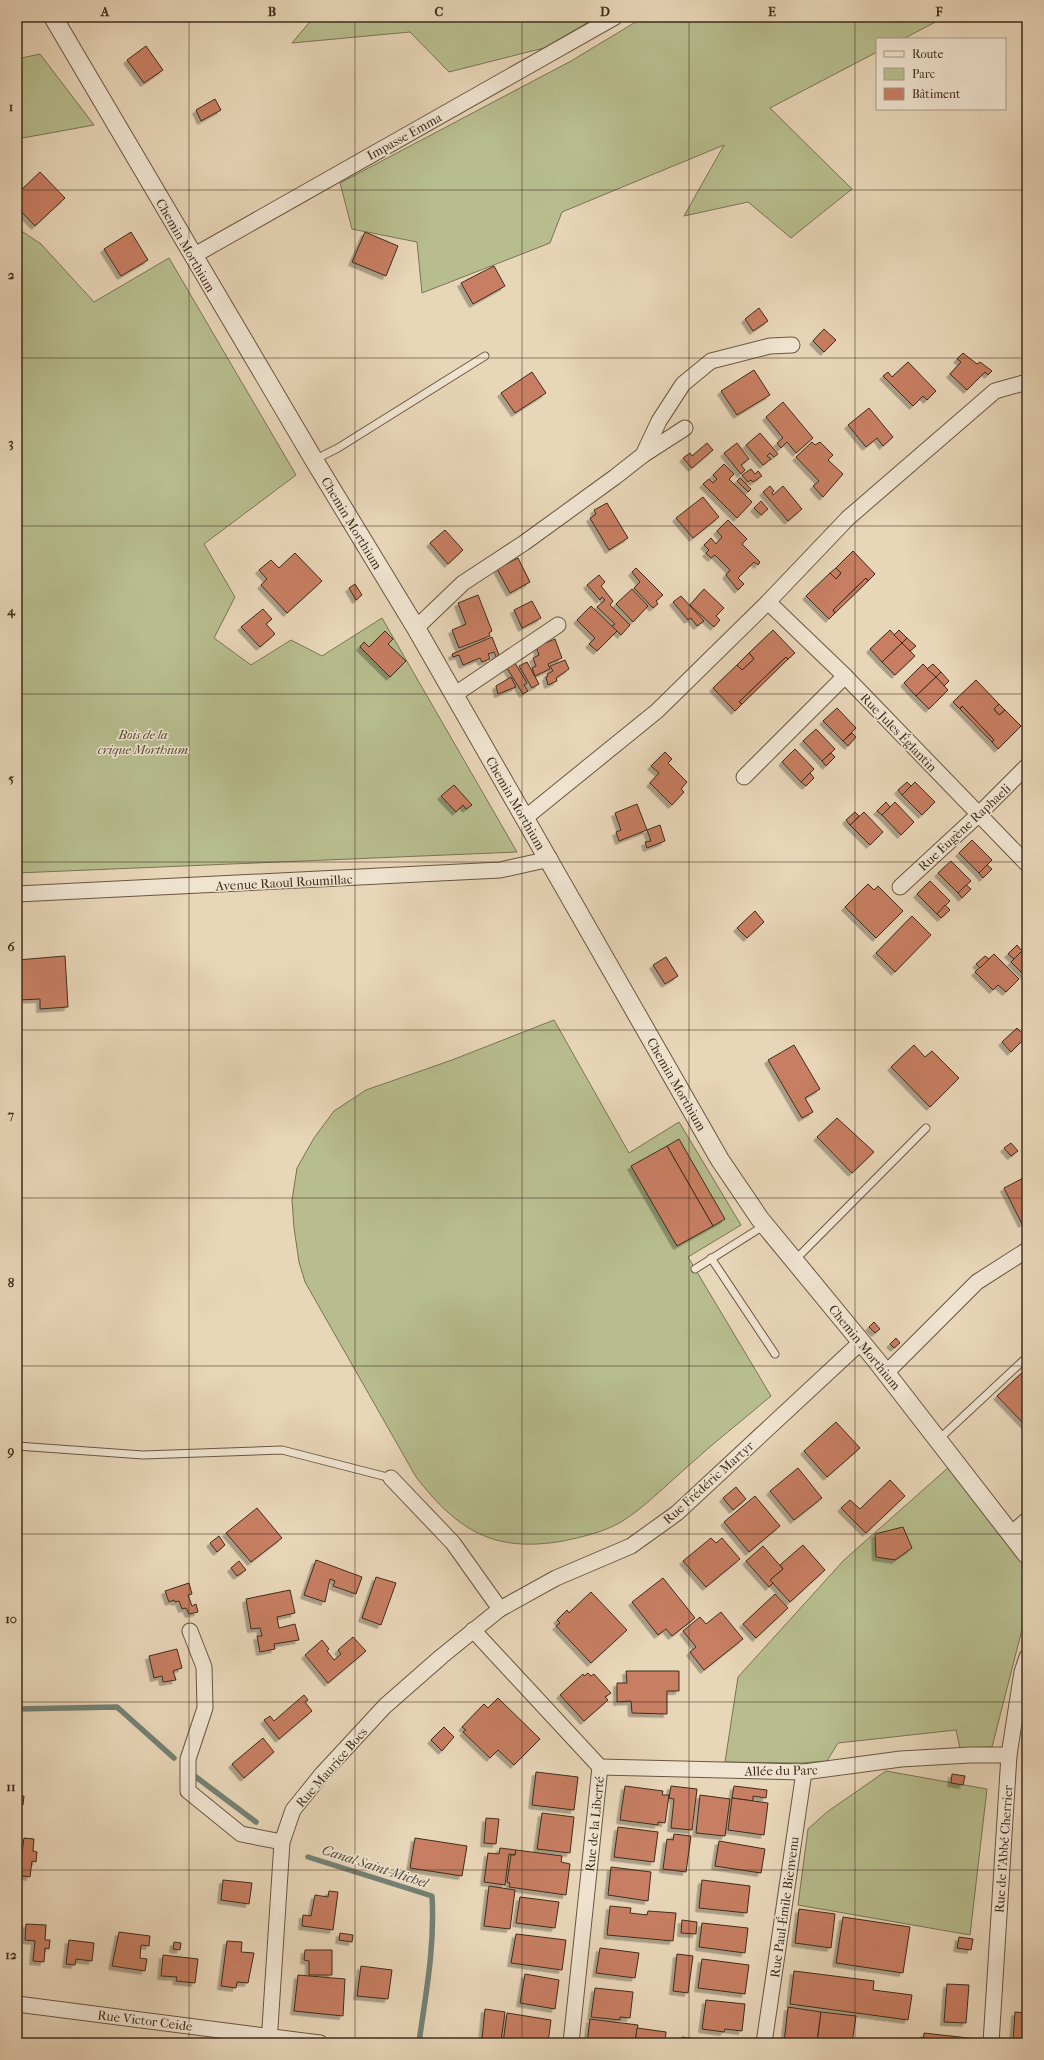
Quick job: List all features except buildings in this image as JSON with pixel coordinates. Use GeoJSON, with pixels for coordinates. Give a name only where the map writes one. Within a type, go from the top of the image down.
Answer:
{"type":"FeatureCollection","features":[{"type":"Feature","properties":{"kind":"street","name":"Chemin Morthium"},"geometry":{"type":"LineString","coordinates":[[53,17],[192,256],[416,628],[524,818],[550,859],[720,1160],[765,1225],[886,1373],[1027,1555]]}},
{"type":"Feature","properties":{"kind":"street","name":"Impasse Emma"},"geometry":{"type":"LineString","coordinates":[[192,256],[616,17]]}},
{"type":"Feature","properties":{"kind":"street"},"geometry":{"type":"LineString","coordinates":[[643,455],[659,421],[683,384],[711,362],[770,346],[792,345]]}},
{"type":"Feature","properties":{"kind":"street"},"geometry":{"type":"LineString","coordinates":[[524,818],[657,712],[768,602],[848,518],[996,391],[1027,382]]}},
{"type":"Feature","properties":{"kind":"street"},"geometry":{"type":"LineString","coordinates":[[416,628],[463,583],[530,538],[643,455],[685,428]]}},
{"type":"Feature","properties":{"kind":"street","name":"Rue Jules Églantin"},"geometry":{"type":"LineString","coordinates":[[768,602],[845,676],[1027,864]]}},
{"type":"Feature","properties":{"kind":"street"},"geometry":{"type":"LineString","coordinates":[[454,695],[558,625]]}},
{"type":"Feature","properties":{"kind":"street"},"geometry":{"type":"LineString","coordinates":[[744,777],[845,676]]}},
{"type":"Feature","properties":{"kind":"street","name":"Rue Eugène Raphaeli"},"geometry":{"type":"LineString","coordinates":[[900,887],[978,815],[1027,766]]}},
{"type":"Feature","properties":{"kind":"street","name":"Avenue Raoul Roumillac"},"geometry":{"type":"LineString","coordinates":[[17,894],[500,870],[550,859]]}},
{"type":"Feature","properties":{"kind":"street"},"geometry":{"type":"LineString","coordinates":[[886,1373],[977,1282],[1027,1250]]}},
{"type":"Feature","properties":{"kind":"street","name":"Rue Frédéric Martyr"},"geometry":{"type":"LineString","coordinates":[[473,1630],[500,1609],[556,1578],[631,1546],[678,1513],[861,1342]]}},
{"type":"Feature","properties":{"kind":"street"},"geometry":{"type":"LineString","coordinates":[[391,1478],[453,1543],[500,1609]]}},
{"type":"Feature","properties":{"kind":"street"},"geometry":{"type":"LineString","coordinates":[[1011,1534],[1027,1520]]}},
{"type":"Feature","properties":{"kind":"street","name":"Rue de la Liberté"},"geometry":{"type":"LineString","coordinates":[[473,1630],[600,1767],[571,2043]]}},
{"type":"Feature","properties":{"kind":"street","name":"Rue Maurice Bocs"},"geometry":{"type":"LineString","coordinates":[[269,2040],[282,1842],[293,1810],[322,1774],[385,1706],[473,1630]]}},
{"type":"Feature","properties":{"kind":"street"},"geometry":{"type":"LineString","coordinates":[[190,1631],[204,1667],[205,1708],[188,1758],[188,1791],[240,1834],[282,1842]]}},
{"type":"Feature","properties":{"kind":"street","name":"Rue de l'Abbé Cherrier"},"geometry":{"type":"LineString","coordinates":[[991,2043],[1009,1755],[1022,1672],[1027,1657]]}},
{"type":"Feature","properties":{"kind":"street","name":"Allée du Parc"},"geometry":{"type":"LineString","coordinates":[[600,1767],[804,1772],[901,1759],[970,1755],[1009,1755]]}},
{"type":"Feature","properties":{"kind":"street","name":"Rue Paul-Émile Bienvenu"},"geometry":{"type":"LineString","coordinates":[[764,2043],[804,1772]]}},
{"type":"Feature","properties":{"kind":"street","name":"Rue Victor Ceide"},"geometry":{"type":"LineString","coordinates":[[17,2004],[269,2040],[320,2043]]}},
{"type":"Feature","properties":{"kind":"lane"},"geometry":{"type":"LineString","coordinates":[[314,460],[338,448],[485,356]]}},
{"type":"Feature","properties":{"kind":"lane"},"geometry":{"type":"LineString","coordinates":[[795,1261],[926,1128]]}},
{"type":"Feature","properties":{"kind":"lane"},"geometry":{"type":"LineString","coordinates":[[695,1268],[765,1225]]}},
{"type":"Feature","properties":{"kind":"lane"},"geometry":{"type":"LineString","coordinates":[[711,1258],[775,1354]]}},
{"type":"Feature","properties":{"kind":"lane"},"geometry":{"type":"LineString","coordinates":[[938,1440],[1027,1357]]}},
{"type":"Feature","properties":{"kind":"lane"},"geometry":{"type":"LineString","coordinates":[[17,1446],[143,1455],[282,1450],[391,1478]]}},
{"type":"Feature","properties":{"kind":"green space"},"geometry":{"type":"Polygon","coordinates":[[[314,17],[597,17],[544,48],[449,72],[410,32],[292,43],[314,17]]]}},
{"type":"Feature","properties":{"kind":"green space"},"geometry":{"type":"Polygon","coordinates":[[[644,17],[945,17],[905,38],[876,38],[876,53],[770,108],[852,189],[791,238],[748,202],[684,216],[724,145],[562,212],[550,243],[422,293],[417,242],[352,229],[340,183],[571,61],[644,17]]]}},
{"type":"Feature","properties":{"kind":"green space"},"geometry":{"type":"Polygon","coordinates":[[[40,54],[94,125],[17,139],[17,59],[40,54]]]}},
{"type":"Feature","properties":{"kind":"green space","name":"Bois de la crique Morthium"},"geometry":{"type":"Polygon","coordinates":[[[17,228],[41,244],[94,302],[169,258],[296,475],[204,544],[235,597],[214,638],[251,665],[291,640],[322,656],[382,618],[517,852],[17,873],[17,228]]]}},
{"type":"Feature","properties":{"kind":"green space"},"geometry":{"type":"Polygon","coordinates":[[[554,1020],[629,1153],[679,1122],[741,1225],[688,1257],[771,1396],[646,1503],[621,1522],[585,1536],[563,1541],[539,1544],[517,1544],[497,1540],[479,1534],[463,1524],[432,1496],[416,1477],[305,1282],[299,1262],[292,1200],[297,1168],[314,1138],[334,1111],[366,1090],[452,1060],[554,1020]]]}},
{"type":"Feature","properties":{"kind":"green space"},"geometry":{"type":"Polygon","coordinates":[[[950,1466],[1027,1569],[1027,1610],[992,1747],[960,1748],[956,1730],[838,1743],[827,1761],[801,1763],[725,1762],[738,1677],[844,1560],[950,1466]]]}},
{"type":"Feature","properties":{"kind":"green space"},"geometry":{"type":"Polygon","coordinates":[[[886,1771],[987,1789],[970,1935],[798,1905],[808,1829],[827,1812],[886,1771]]]}},
{"type":"Feature","properties":{"kind":"waterway","name":"Canal Saint-Michel"},"geometry":{"type":"LineString","coordinates":[[17,1709],[117,1707],[174,1758]]}},
{"type":"Feature","properties":{"kind":"waterway","name":"Canal Saint-Michel"},"geometry":{"type":"LineString","coordinates":[[196,1777],[256,1822]]}},
{"type":"Feature","properties":{"kind":"waterway","name":"Canal Saint-Michel"},"geometry":{"type":"LineString","coordinates":[[308,1857],[432,1896],[433,1915],[431,1951],[419,2042]]}}]}
